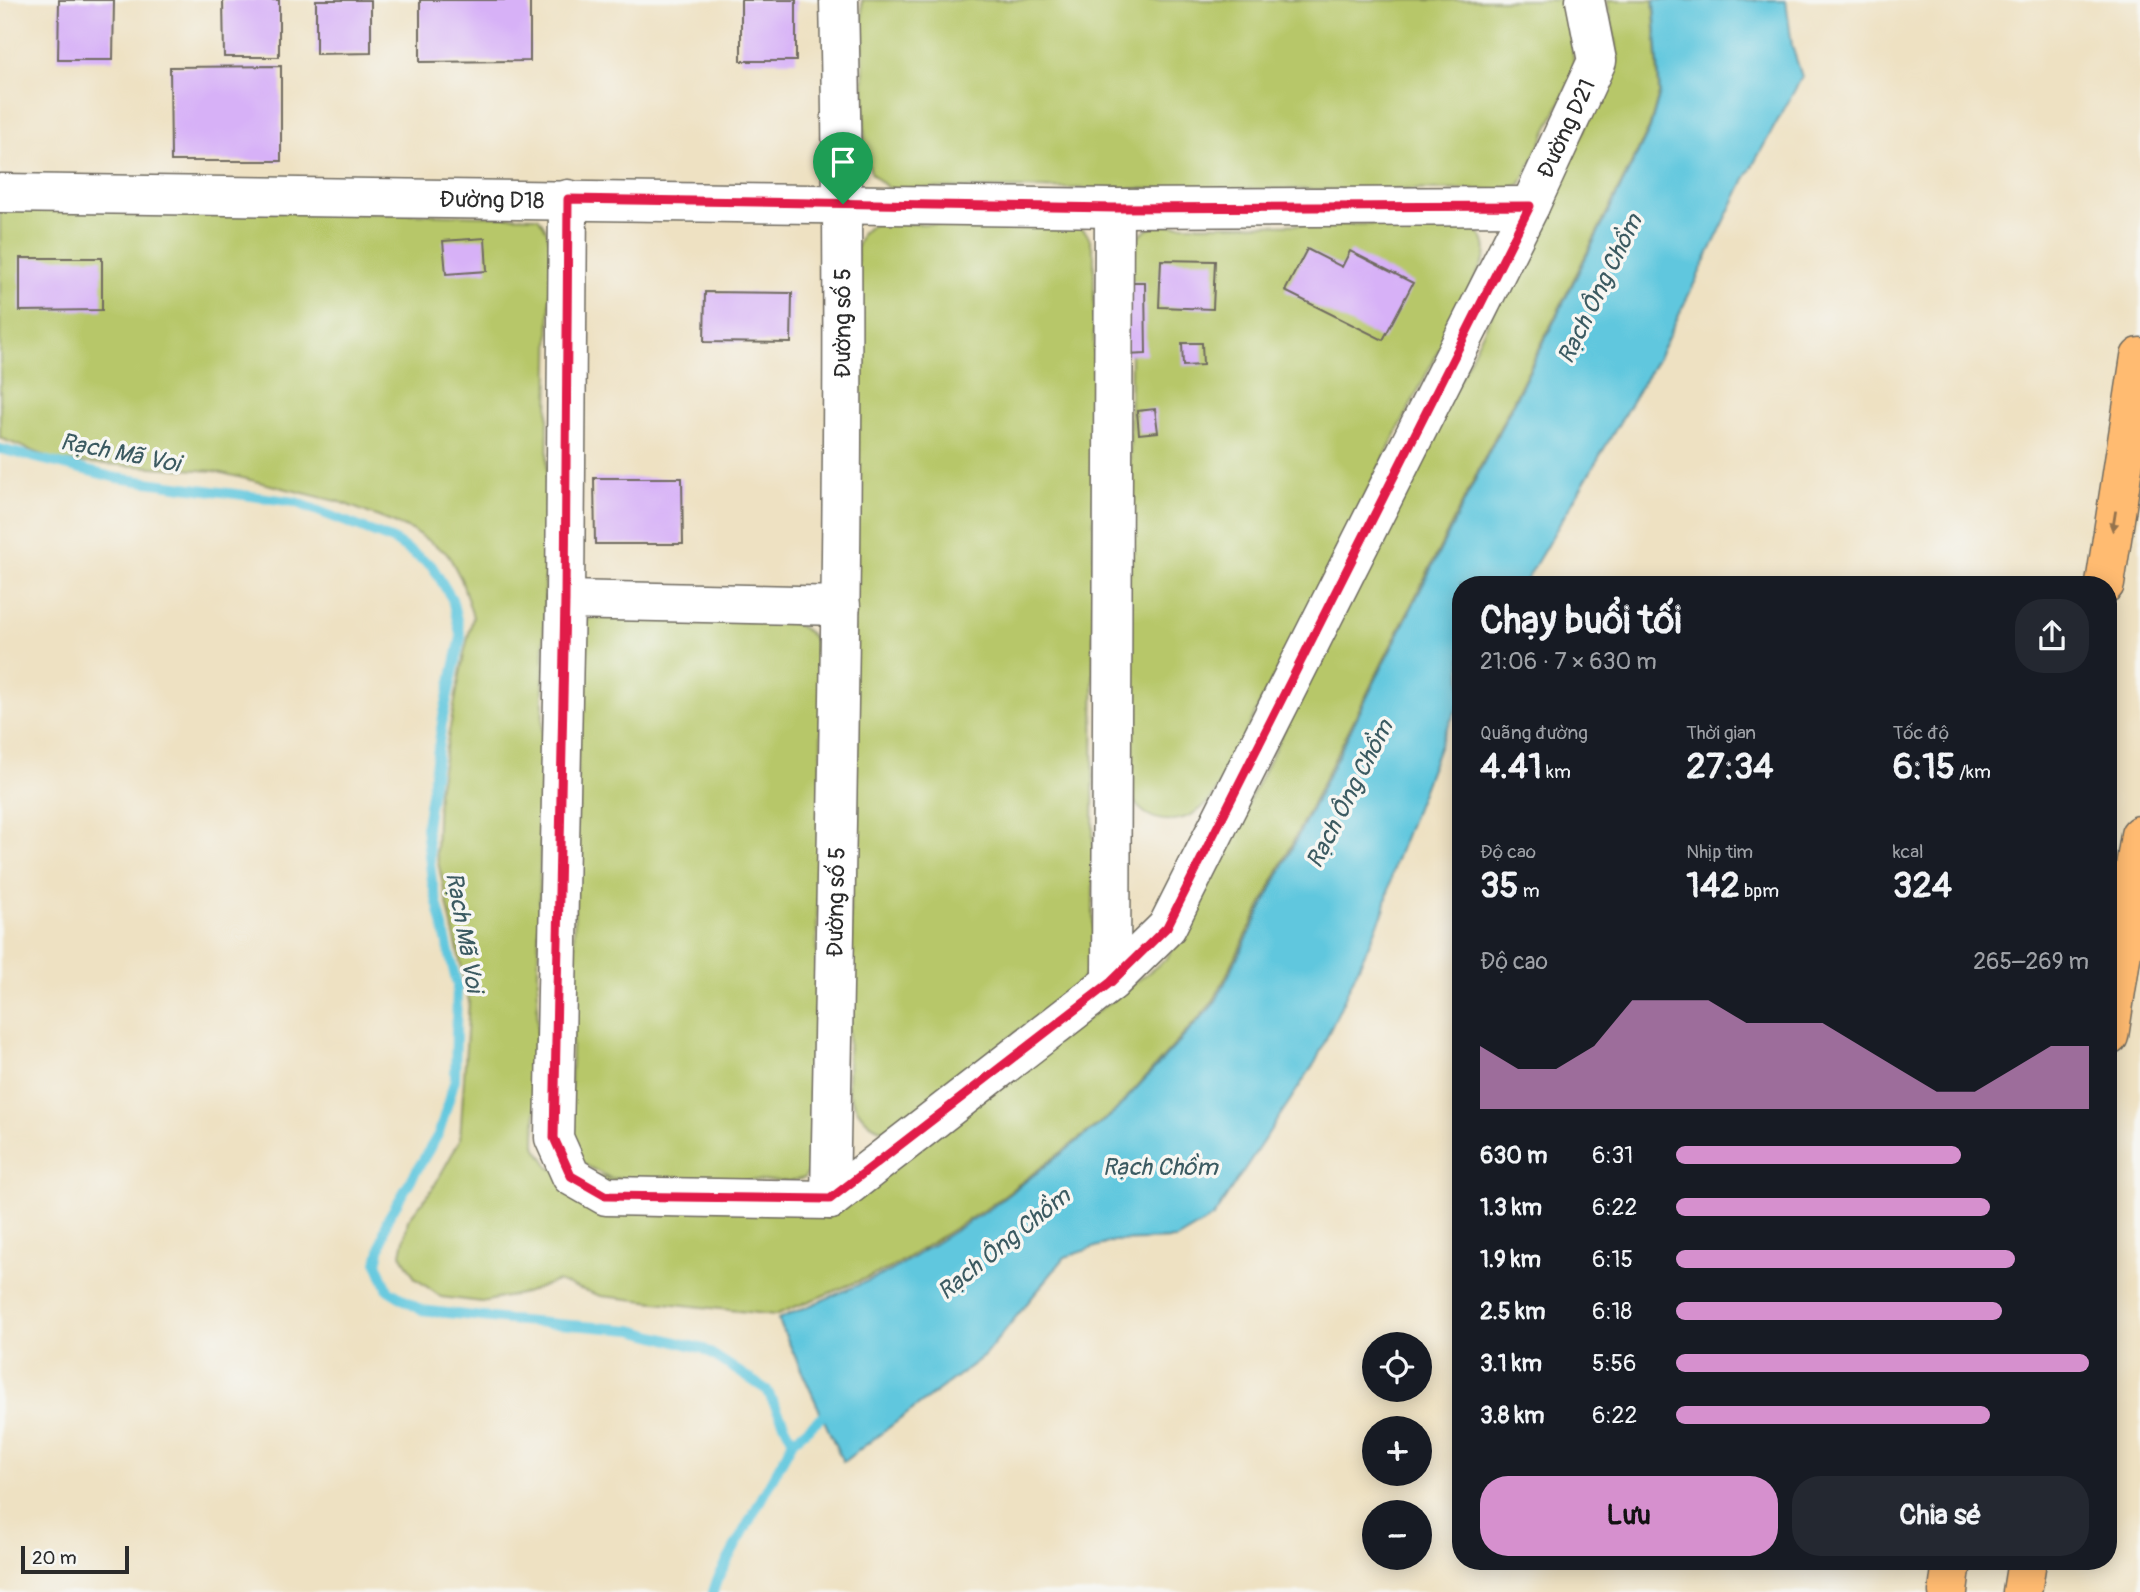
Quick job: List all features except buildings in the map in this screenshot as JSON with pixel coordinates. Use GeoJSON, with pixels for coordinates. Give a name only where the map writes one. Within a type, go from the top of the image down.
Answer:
{"type":"FeatureCollection","features":[{"type":"Feature","properties":{"kind":"main road"},"geometry":{"type":"LineString","coordinates":[[2106,576],[2140,357]]}},
{"type":"Feature","properties":{"kind":"main road"},"geometry":{"type":"LineString","coordinates":[[2117,984],[2140,835]]}},
{"type":"Feature","properties":{"kind":"main road"},"geometry":{"type":"LineString","coordinates":[[1948,1592],[1951,1570]]}},
{"type":"Feature","properties":{"kind":"main road"},"geometry":{"type":"LineString","coordinates":[[2022,1592],[2026,1570]]}},
{"type":"Feature","properties":{"kind":"street","name":"Đường số 5"},"geometry":{"type":"LineString","coordinates":[[830,1199],[841,606],[843,204],[839,0]]}},
{"type":"Feature","properties":{"kind":"street","name":"Đường D21"},"geometry":{"type":"LineString","coordinates":[[830,1199],[1111,982],[1167,927],[1530,206],[1597,61],[1585,0]]}},
{"type":"Feature","properties":{"kind":"street","name":"Đường D18"},"geometry":{"type":"LineString","coordinates":[[0,193],[1114,208],[1530,206]]}},
{"type":"Feature","properties":{"kind":"street"},"geometry":{"type":"LineString","coordinates":[[568,199],[565,600],[554,1138],[571,1176],[606,1196],[830,1199]]}},
{"type":"Feature","properties":{"kind":"street"},"geometry":{"type":"LineString","coordinates":[[1111,982],[1114,208]]}},
{"type":"Feature","properties":{"kind":"street"},"geometry":{"type":"LineString","coordinates":[[565,600],[841,606]]}},
{"type":"Feature","properties":{"kind":"green space"},"geometry":{"type":"Polygon","coordinates":[[[862,0],[1562,0],[1574,64],[1571,80],[1521,184],[1508,190],[888,188],[872,174],[865,156],[862,0]]]}},
{"type":"Feature","properties":{"kind":"green space"},"geometry":{"type":"Polygon","coordinates":[[[1607,0],[1653,0],[1659,93],[1649,128],[1213,1002],[1114,1112],[990,1206],[891,1268],[775,1315],[601,1296],[557,1281],[525,1293],[482,1302],[441,1297],[415,1278],[401,1254],[408,1220],[433,1188],[460,1140],[469,1001],[436,853],[438,790],[473,617],[461,579],[448,554],[412,530],[340,502],[214,471],[58,461],[0,438],[0,204],[538,217],[547,231],[551,250],[535,1145],[550,1168],[828,1217],[1166,959],[1182,935],[1614,70],[1618,57],[1607,0]]]}},
{"type":"Feature","properties":{"kind":"green space"},"geometry":{"type":"Polygon","coordinates":[[[1072,223],[1088,235],[1094,255],[1093,957],[1082,981],[891,1131],[883,1130],[864,1118],[848,1091],[857,246],[862,233],[874,224],[1072,223]]]}},
{"type":"Feature","properties":{"kind":"green space"},"geometry":{"type":"Polygon","coordinates":[[[1458,224],[1480,235],[1485,244],[1485,258],[1214,795],[1187,817],[1176,820],[1154,818],[1135,803],[1126,783],[1132,258],[1136,241],[1141,234],[1157,225],[1458,224]]]}},
{"type":"Feature","properties":{"kind":"green space"},"geometry":{"type":"Polygon","coordinates":[[[593,617],[785,620],[809,633],[823,657],[812,1157],[811,1168],[804,1178],[792,1181],[610,1178],[581,1163],[570,1134],[580,631],[584,621],[593,617]]]}},
{"type":"Feature","properties":{"kind":"water","name":"Rạch Chồm"},"geometry":{"type":"Polygon","coordinates":[[[1654,0],[1786,0],[1792,46],[1802,77],[1744,181],[1660,354],[1529,576],[1452,576],[1452,718],[1394,865],[1384,911],[1316,1061],[1213,1217],[1176,1239],[1114,1241],[1065,1257],[984,1356],[843,1462],[778,1319],[891,1271],[991,1208],[1113,1114],[1215,1003],[1650,129],[1660,93],[1654,0]]]}},
{"type":"Feature","properties":{"kind":"waterway","name":"Rạch Mã Voi"},"geometry":{"type":"LineString","coordinates":[[0,449],[117,478],[295,502],[393,540],[432,566],[452,599],[461,637],[443,717],[426,826],[432,881],[457,985],[455,1079],[439,1133],[387,1220],[377,1263],[388,1290],[421,1310],[632,1330],[704,1349],[767,1390],[793,1441]]}},
{"type":"Feature","properties":{"kind":"waterway","name":"Rạch Ông Chồm"},"geometry":{"type":"LineString","coordinates":[[713,1592],[793,1441],[831,1409]]}},
{"type":"Feature","properties":{"kind":"route"},"geometry":{"type":"LineString","coordinates":[[568,199],[843,204],[1114,208],[1530,206],[1167,927],[1111,982],[830,1199],[606,1196],[571,1176],[554,1138],[565,600],[568,199]]}}]}
